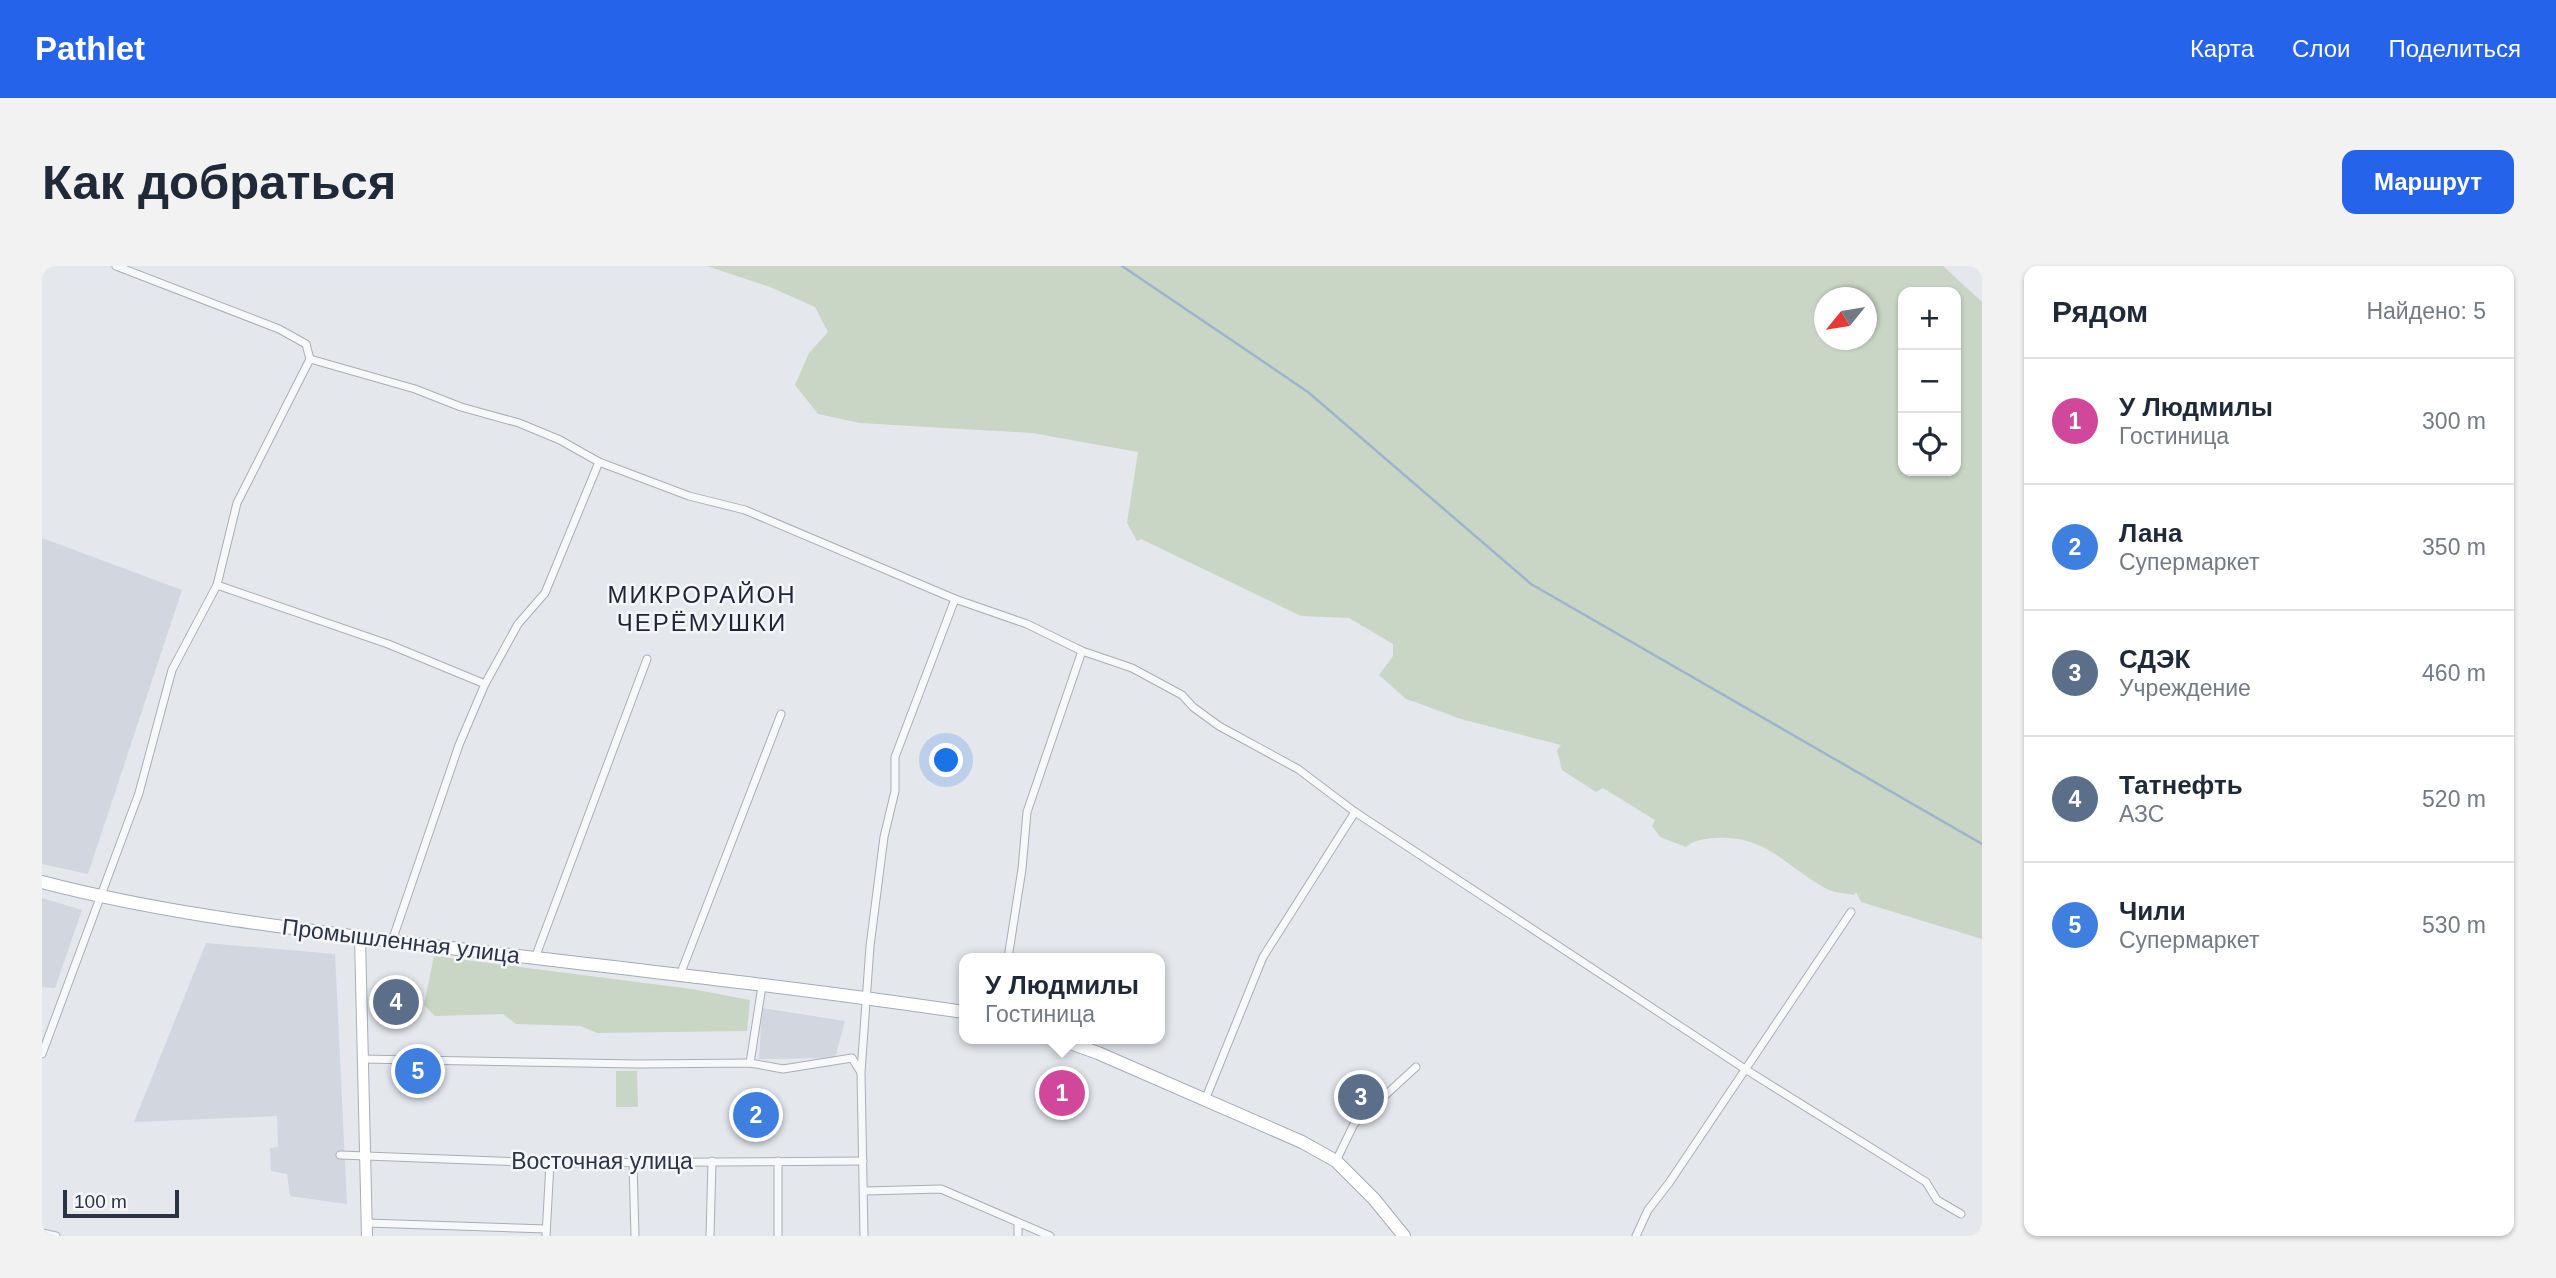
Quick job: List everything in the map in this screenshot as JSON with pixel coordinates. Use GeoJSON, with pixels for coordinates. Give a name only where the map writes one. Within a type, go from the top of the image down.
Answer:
{"type":"FeatureCollection","features":[{"type":"Feature","properties":{"kind":"main road","name":"Промышленная улица"},"geometry":{"type":"LineString","coordinates":[[42,882],[186,914],[959,1011]]}},
{"type":"Feature","properties":{"kind":"main road"},"geometry":{"type":"LineString","coordinates":[[1073,1044],[1292,1137],[1336,1161],[1374,1199],[1404,1236]]}},
{"type":"Feature","properties":{"kind":"street"},"geometry":{"type":"LineString","coordinates":[[42,1054],[138,793],[172,670],[217,585],[237,503],[310,359],[306,344],[279,329],[116,266]]}},
{"type":"Feature","properties":{"kind":"street"},"geometry":{"type":"LineString","coordinates":[[310,359],[415,388],[461,407],[519,423],[560,440],[598,462],[689,496],[745,510],[954,599],[1027,624],[1082,651],[1132,668],[1182,695],[1193,707],[1219,726],[1297,769],[1355,813],[1745,1069],[1926,1182],[1937,1200],[1961,1214]]}},
{"type":"Feature","properties":{"kind":"street"},"geometry":{"type":"LineString","coordinates":[[392,941],[459,745],[485,684],[518,624],[545,593],[598,462]]}},
{"type":"Feature","properties":{"kind":"street"},"geometry":{"type":"LineString","coordinates":[[217,585],[388,644],[485,684]]}},
{"type":"Feature","properties":{"kind":"street"},"geometry":{"type":"LineString","coordinates":[[864,1236],[861,1072],[870,946],[884,837],[895,791],[895,757],[954,599]]}},
{"type":"Feature","properties":{"kind":"street"},"geometry":{"type":"LineString","coordinates":[[1009,953],[1022,869],[1027,812],[1082,651]]}},
{"type":"Feature","properties":{"kind":"street"},"geometry":{"type":"LineString","coordinates":[[536,958],[647,659]]}},
{"type":"Feature","properties":{"kind":"street"},"geometry":{"type":"LineString","coordinates":[[680,976],[781,714]]}},
{"type":"Feature","properties":{"kind":"street"},"geometry":{"type":"LineString","coordinates":[[1205,1100],[1263,957],[1355,813]]}},
{"type":"Feature","properties":{"kind":"street"},"geometry":{"type":"LineString","coordinates":[[1636,1236],[1648,1210],[1669,1183],[1851,912]]}},
{"type":"Feature","properties":{"kind":"street"},"geometry":{"type":"LineString","coordinates":[[360,937],[367,1236]]}},
{"type":"Feature","properties":{"kind":"street"},"geometry":{"type":"LineString","coordinates":[[750,1063],[762,986]]}},
{"type":"Feature","properties":{"kind":"street"},"geometry":{"type":"LineString","coordinates":[[362,1059],[638,1064],[750,1063],[783,1069],[852,1058],[861,1072]]}},
{"type":"Feature","properties":{"kind":"street"},"geometry":{"type":"LineString","coordinates":[[1336,1161],[1354,1124],[1416,1067]]}},
{"type":"Feature","properties":{"kind":"street","name":"Восточная улица"},"geometry":{"type":"LineString","coordinates":[[340,1155],[550,1163],[863,1161]]}},
{"type":"Feature","properties":{"kind":"street"},"geometry":{"type":"LineString","coordinates":[[710,1236],[712,1161]]}},
{"type":"Feature","properties":{"kind":"street"},"geometry":{"type":"LineString","coordinates":[[778,1161],[778,1236]]}},
{"type":"Feature","properties":{"kind":"street"},"geometry":{"type":"LineString","coordinates":[[633,1162],[635,1236]]}},
{"type":"Feature","properties":{"kind":"street"},"geometry":{"type":"LineString","coordinates":[[366,1223],[546,1233],[550,1163]]}},
{"type":"Feature","properties":{"kind":"street"},"geometry":{"type":"LineString","coordinates":[[864,1191],[941,1189],[1050,1236]]}},
{"type":"Feature","properties":{"kind":"street"},"geometry":{"type":"LineString","coordinates":[[1018,1223],[1018,1236]]}},
{"type":"Feature","properties":{"kind":"street"},"geometry":{"type":"LineString","coordinates":[[42,1233],[56,1236]]}},
{"type":"Feature","properties":{"kind":"shaded area"},"geometry":{"type":"Polygon","coordinates":[[[42,538],[182,590],[88,874],[42,864],[42,538]]]}},
{"type":"Feature","properties":{"kind":"shaded area"},"geometry":{"type":"Polygon","coordinates":[[[42,898],[82,910],[55,988],[42,987],[42,898]]]}},
{"type":"Feature","properties":{"kind":"shaded area"},"geometry":{"type":"Polygon","coordinates":[[[206,943],[335,954],[347,1204],[290,1196],[287,1174],[271,1171],[270,1148],[278,1147],[277,1116],[134,1122],[206,943]]]}},
{"type":"Feature","properties":{"kind":"shaded area"},"geometry":{"type":"Polygon","coordinates":[[[762,1008],[845,1021],[835,1058],[759,1059],[762,1008]]]}},
{"type":"Feature","properties":{"kind":"green space"},"geometry":{"type":"Polygon","coordinates":[[[707,266],[1943,266],[1982,302],[1982,939],[1861,902],[1856,892],[1854,895],[1830,890],[1775,854],[1749,841],[1716,838],[1697,841],[1686,847],[1660,837],[1652,826],[1655,820],[1603,788],[1596,792],[1562,770],[1557,750],[1561,745],[1461,719],[1406,699],[1379,675],[1393,656],[1393,644],[1349,618],[1301,616],[1141,539],[1137,541],[1127,523],[1138,452],[1032,433],[860,423],[818,414],[795,385],[809,353],[828,332],[815,307],[770,287],[707,266]]]}},
{"type":"Feature","properties":{"kind":"green space"},"geometry":{"type":"Polygon","coordinates":[[[434,956],[692,989],[750,1000],[747,1031],[597,1033],[581,1026],[516,1024],[503,1014],[435,1016],[424,1005],[434,956]]]}},
{"type":"Feature","properties":{"kind":"green space"},"geometry":{"type":"Polygon","coordinates":[[[616,1071],[637,1071],[638,1107],[616,1107],[616,1071]]]}},
{"type":"Feature","properties":{"kind":"waterway"},"geometry":{"type":"LineString","coordinates":[[1122,266],[1308,392],[1531,584],[1982,844]]}},
{"type":"Feature","properties":{"kind":"place","name":"Татнефть"},"geometry":{"type":"Point","coordinates":[396,1002]}},
{"type":"Feature","properties":{"kind":"place","name":"Чили"},"geometry":{"type":"Point","coordinates":[418,1071]}},
{"type":"Feature","properties":{"kind":"place","name":"У Людмилы"},"geometry":{"type":"Point","coordinates":[1062,1093]}},
{"type":"Feature","properties":{"kind":"place","name":"СДЭК"},"geometry":{"type":"Point","coordinates":[1361,1097]}},
{"type":"Feature","properties":{"kind":"place","name":"Лана"},"geometry":{"type":"Point","coordinates":[756,1115]}},
{"type":"Feature","properties":{"kind":"district","name":"МИКРОРАЙОН ЧЕРЁМУШКИ"},"geometry":{"type":"Point","coordinates":[702,608]}}]}
